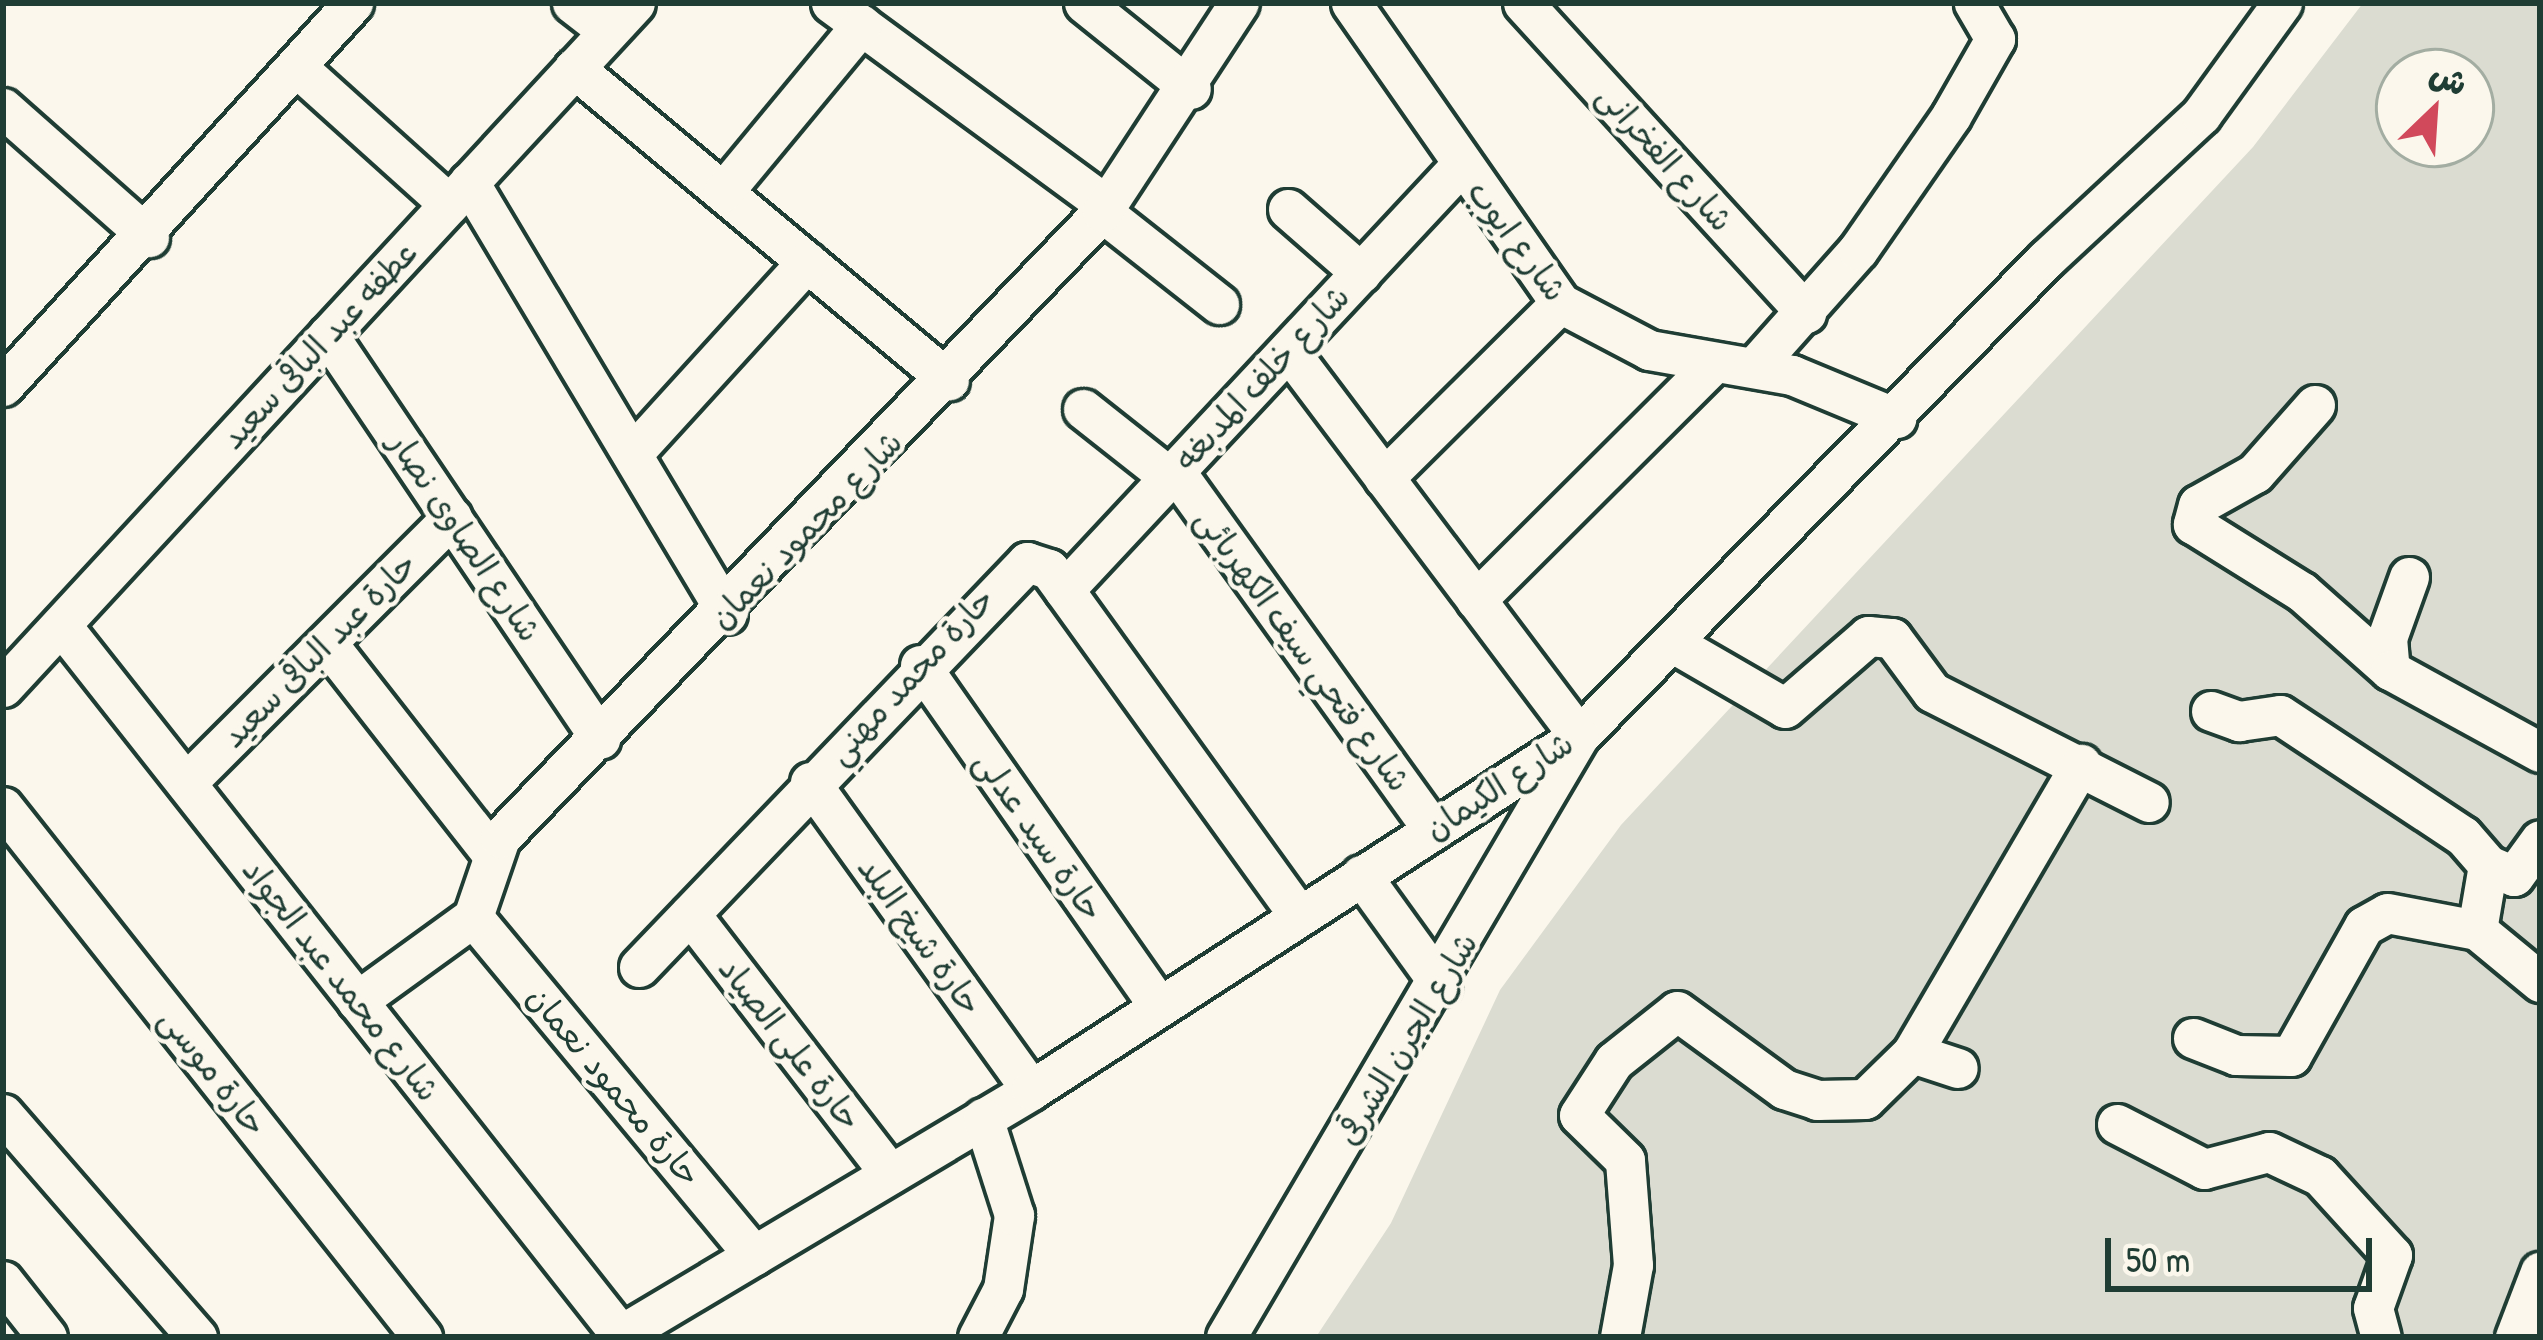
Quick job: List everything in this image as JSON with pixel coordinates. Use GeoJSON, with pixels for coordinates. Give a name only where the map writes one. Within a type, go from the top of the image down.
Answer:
{"type":"FeatureCollection","features":[{"type":"Feature","properties":{"kind":"street"},"geometry":{"type":"LineString","coordinates":[[3,386],[149,237],[353,3]]}},
{"type":"Feature","properties":{"kind":"street"},"geometry":{"type":"LineString","coordinates":[[572,3],[621,17]]}},
{"type":"Feature","properties":{"kind":"street"},"geometry":{"type":"LineString","coordinates":[[1084,3],[1191,89]]}},
{"type":"Feature","properties":{"kind":"street","name":"شارع محمود نعمان"},"geometry":{"type":"LineString","coordinates":[[473,917],[490,852],[727,614],[1104,209],[1191,89],[1234,14],[1274,3]]}},
{"type":"Feature","properties":{"kind":"street","name":"شارع ايوب"},"geometry":{"type":"LineString","coordinates":[[1351,3],[1559,303],[1649,350],[1755,366],[1896,418]]}},
{"type":"Feature","properties":{"kind":"street","name":"شارع الفخرانى"},"geometry":{"type":"LineString","coordinates":[[1523,3],[1806,313]]}},
{"type":"Feature","properties":{"kind":"street"},"geometry":{"type":"LineString","coordinates":[[1755,366],[1806,313],[1906,184],[1995,39],[1974,3]]}},
{"type":"Feature","properties":{"kind":"street","name":"شارع الكيمان"},"geometry":{"type":"LineString","coordinates":[[619,1336],[1031,1090],[1579,736],[2201,116],[2268,9]]}},
{"type":"Feature","properties":{"kind":"street"},"geometry":{"type":"LineString","coordinates":[[723,192],[846,14],[1104,209],[1219,304]]}},
{"type":"Feature","properties":{"kind":"street","name":"عطفه عبد الباقى سعيد"},"geometry":{"type":"LineString","coordinates":[[3,687],[621,17]]}},
{"type":"Feature","properties":{"kind":"street"},"geometry":{"type":"LineString","coordinates":[[574,68],[949,380]]}},
{"type":"Feature","properties":{"kind":"street"},"geometry":{"type":"LineString","coordinates":[[299,69],[459,193],[632,454],[727,614]]}},
{"type":"Feature","properties":{"kind":"street"},"geometry":{"type":"LineString","coordinates":[[3,108],[149,237]]}},
{"type":"Feature","properties":{"kind":"street","name":"شارع خلف المدبغه"},"geometry":{"type":"LineString","coordinates":[[1064,590],[1460,166]]}},
{"type":"Feature","properties":{"kind":"street"},"geometry":{"type":"LineString","coordinates":[[1288,209],[1361,273]]}},
{"type":"Feature","properties":{"kind":"street"},"geometry":{"type":"LineString","coordinates":[[632,454],[807,262]]}},
{"type":"Feature","properties":{"kind":"street"},"geometry":{"type":"LineString","coordinates":[[1384,478],[1559,303]]}},
{"type":"Feature","properties":{"kind":"street","name":"شارع الصاوى نصار"},"geometry":{"type":"LineString","coordinates":[[328,335],[600,739]]}},
{"type":"Feature","properties":{"kind":"street"},"geometry":{"type":"LineString","coordinates":[[1288,350],[1579,736]]}},
{"type":"Feature","properties":{"kind":"street"},"geometry":{"type":"LineString","coordinates":[[1476,600],[1715,362]]}},
{"type":"Feature","properties":{"kind":"street"},"geometry":{"type":"LineString","coordinates":[[2315,405],[2255,473],[2198,505],[2193,524],[2302,592],[2390,670],[2540,752]]}},
{"type":"Feature","properties":{"kind":"street","name":"شارع فتحي سيف الكهربائى"},"geometry":{"type":"LineString","coordinates":[[1083,409],[1172,474],[1432,829]]}},
{"type":"Feature","properties":{"kind":"street","name":"حارة عبد الباقى سعيد"},"geometry":{"type":"LineString","coordinates":[[186,783],[452,517]]}},
{"type":"Feature","properties":{"kind":"street","name":"حارة محمد مهني"},"geometry":{"type":"LineString","coordinates":[[639,967],[1014,567],[1042,565],[1064,590],[1299,916]]}},
{"type":"Feature","properties":{"kind":"street"},"geometry":{"type":"LineString","coordinates":[[2390,670],[2387,638],[2409,577]]}},
{"type":"Feature","properties":{"kind":"street","name":"شارع محمد عبد الجواد"},"geometry":{"type":"LineString","coordinates":[[61,625],[619,1336]]}},
{"type":"Feature","properties":{"kind":"street"},"geometry":{"type":"LineString","coordinates":[[1673,643],[1785,708],[1876,634],[1933,692],[2149,802]]}},
{"type":"Feature","properties":{"kind":"street"},"geometry":{"type":"LineString","coordinates":[[327,643],[490,852]]}},
{"type":"Feature","properties":{"kind":"street","name":"حارة سيد عدلى"},"geometry":{"type":"LineString","coordinates":[[920,665],[1159,1006]]}},
{"type":"Feature","properties":{"kind":"street"},"geometry":{"type":"LineString","coordinates":[[2211,711],[2239,722],[2280,715],[2447,824],[2488,865],[2514,876],[2540,840]]}},
{"type":"Feature","properties":{"kind":"street","name":"شارع الجرن الشرقى"},"geometry":{"type":"LineString","coordinates":[[1226,1337],[1441,986],[1579,736]]}},
{"type":"Feature","properties":{"kind":"street"},"geometry":{"type":"LineString","coordinates":[[1620,1337],[1633,1265],[1625,1160],[1579,1115],[1614,1061],[1691,1011],[1784,1089],[1851,1104],[1912,1053],[2081,764]]}},
{"type":"Feature","properties":{"kind":"street","name":"حارة شيخ البلد"},"geometry":{"type":"LineString","coordinates":[[810,782],[1031,1090]]}},
{"type":"Feature","properties":{"kind":"street","name":"حارة موسى"},"geometry":{"type":"LineString","coordinates":[[3,807],[422,1337]]}},
{"type":"Feature","properties":{"kind":"street"},"geometry":{"type":"LineString","coordinates":[[2477,930],[2488,865]]}},
{"type":"Feature","properties":{"kind":"street"},"geometry":{"type":"LineString","coordinates":[[1361,875],[1441,986]]}},
{"type":"Feature","properties":{"kind":"street"},"geometry":{"type":"LineString","coordinates":[[2193,1038],[2236,1055],[2291,1056],[2364,926],[2387,913],[2477,930],[2540,982]]}},
{"type":"Feature","properties":{"kind":"street","name":"حارة على الصياد"},"geometry":{"type":"LineString","coordinates":[[690,914],[890,1174]]}},
{"type":"Feature","properties":{"kind":"street"},"geometry":{"type":"LineString","coordinates":[[357,1000],[473,917]]}},
{"type":"Feature","properties":{"kind":"street","name":"حارة محمود نعمان"},"geometry":{"type":"LineString","coordinates":[[473,917],[754,1255]]}},
{"type":"Feature","properties":{"kind":"street"},"geometry":{"type":"LineString","coordinates":[[1912,1053],[1958,1068]]}},
{"type":"Feature","properties":{"kind":"street"},"geometry":{"type":"LineString","coordinates":[[3,1114],[17,1157],[197,1337]]}},
{"type":"Feature","properties":{"kind":"street"},"geometry":{"type":"LineString","coordinates":[[978,1337],[1003,1289],[1014,1215],[983,1118]]}},
{"type":"Feature","properties":{"kind":"street"},"geometry":{"type":"LineString","coordinates":[[2117,1124],[2204,1169],[2269,1152],[2320,1176],[2392,1255],[2373,1308],[2381,1337]]}},
{"type":"Feature","properties":{"kind":"street"},"geometry":{"type":"LineString","coordinates":[[2515,1337],[2540,1272]]}},
{"type":"Feature","properties":{"kind":"street"},"geometry":{"type":"LineString","coordinates":[[3,1281],[47,1337]]}},
{"type":"Feature","properties":{"kind":"shaded area"},"geometry":{"type":"Polygon","coordinates":[[[2363,3],[2540,3],[2540,1337],[1316,1337],[1391,1223],[1500,990],[1621,825],[2253,147],[2363,3]]]}}]}
